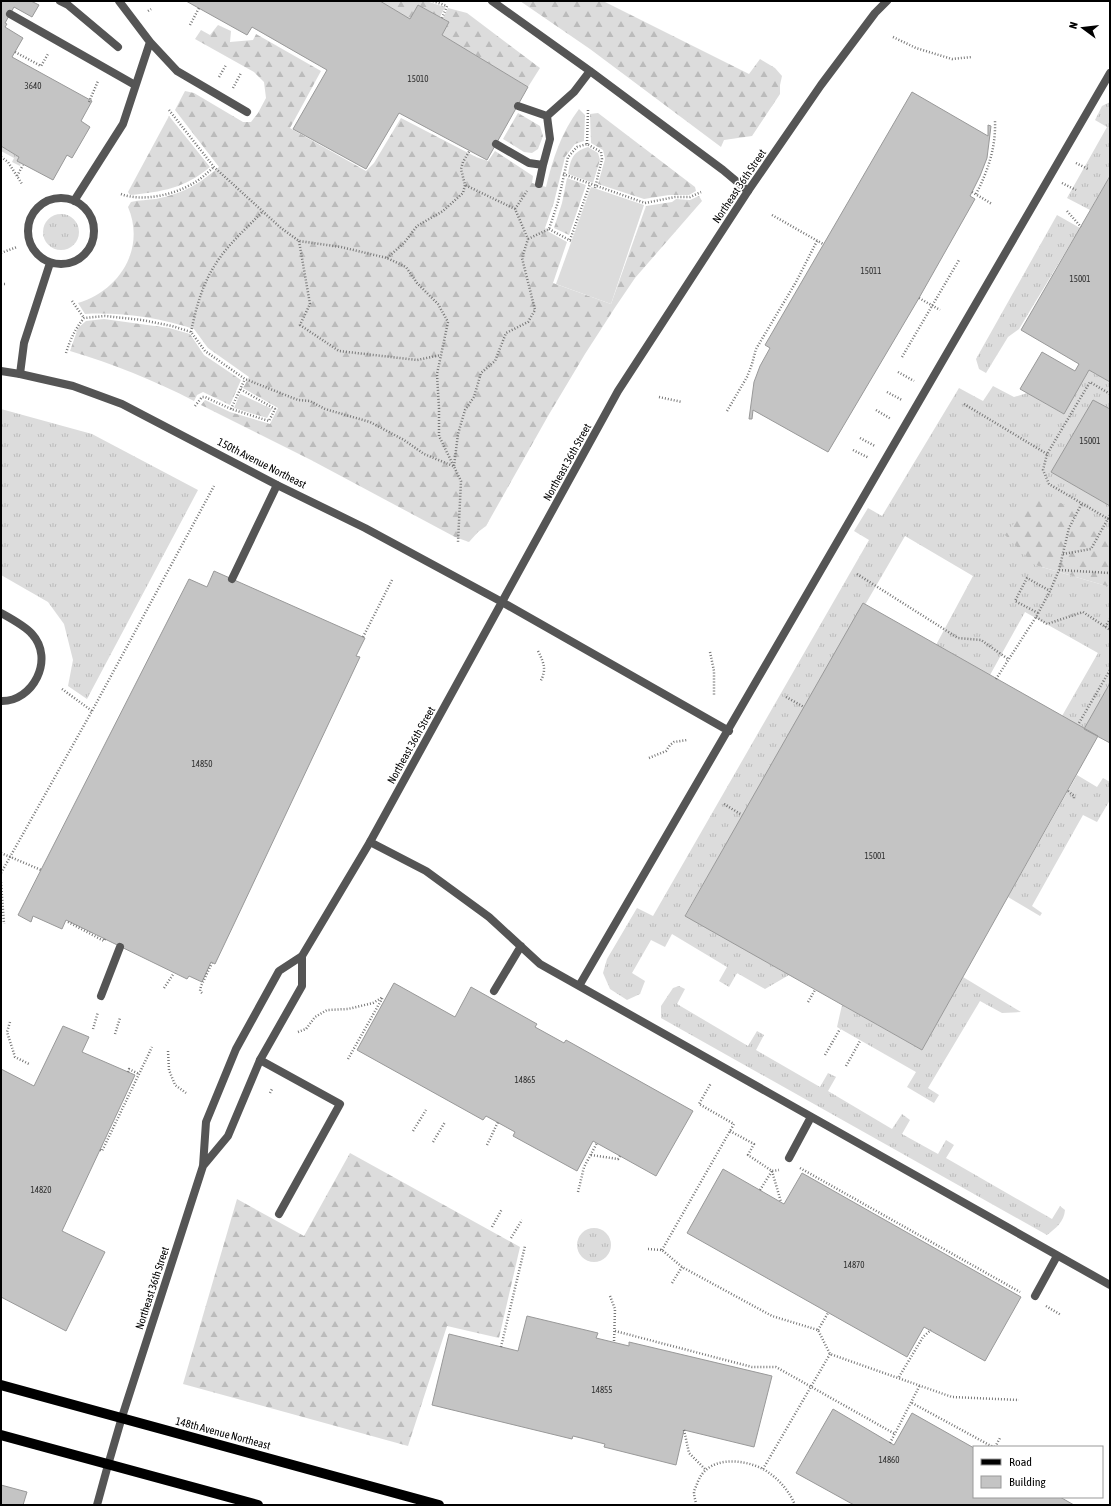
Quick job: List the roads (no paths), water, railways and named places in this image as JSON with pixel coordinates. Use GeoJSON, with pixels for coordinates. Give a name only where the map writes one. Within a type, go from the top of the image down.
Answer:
{"type":"FeatureCollection","features":[{"type":"Feature","properties":{"kind":"main road","name":"148th Avenue Northeast"},"geometry":{"type":"LineString","coordinates":[[1,1385],[439,1505]]}},
{"type":"Feature","properties":{"kind":"main road"},"geometry":{"type":"LineString","coordinates":[[1,1435],[258,1505]]}},
{"type":"Feature","properties":{"kind":"street"},"geometry":{"type":"LineString","coordinates":[[60,1],[118,47]]}},
{"type":"Feature","properties":{"kind":"street"},"geometry":{"type":"LineString","coordinates":[[119,1],[150,42],[177,71],[247,112]]}},
{"type":"Feature","properties":{"kind":"street"},"geometry":{"type":"LineString","coordinates":[[492,1],[590,71],[748,191]]}},
{"type":"Feature","properties":{"kind":"street","name":"Northeast 36th Street"},"geometry":{"type":"LineString","coordinates":[[97,1505],[122,1417],[203,1166],[206,1122],[236,1049],[278,971],[302,956],[370,842],[618,391],[748,191],[821,85],[875,13],[887,1]]}},
{"type":"Feature","properties":{"kind":"street"},"geometry":{"type":"LineString","coordinates":[[10,14],[135,85]]}},
{"type":"Feature","properties":{"kind":"street"},"geometry":{"type":"LineString","coordinates":[[74,201],[123,124],[150,42]]}},
{"type":"Feature","properties":{"kind":"street"},"geometry":{"type":"LineString","coordinates":[[547,116],[574,92],[590,71]]}},
{"type":"Feature","properties":{"kind":"street"},"geometry":{"type":"LineString","coordinates":[[579,986],[729,731],[1110,73]]}},
{"type":"Feature","properties":{"kind":"street"},"geometry":{"type":"LineString","coordinates":[[518,106],[547,116]]}},
{"type":"Feature","properties":{"kind":"street"},"geometry":{"type":"LineString","coordinates":[[538,184],[550,139],[547,116]]}},
{"type":"Feature","properties":{"kind":"street"},"geometry":{"type":"LineString","coordinates":[[496,144],[529,163],[543,165]]}},
{"type":"Feature","properties":{"kind":"street"},"geometry":{"type":"LineString","coordinates":[[64,198],[74,201],[84,207],[91,216],[94,227],[94,238],[90,249],[73,263],[61,265],[50,264],[41,259],[33,251],[28,241],[27,230],[30,219],[35,210],[43,203],[53,199],[64,198]]}},
{"type":"Feature","properties":{"kind":"street"},"geometry":{"type":"LineString","coordinates":[[20,374],[24,343],[50,264]]}},
{"type":"Feature","properties":{"kind":"street","name":"150th Avenue Northeast"},"geometry":{"type":"LineString","coordinates":[[1,371],[73,386],[122,404],[366,528],[502,602],[729,731]]}},
{"type":"Feature","properties":{"kind":"street"},"geometry":{"type":"LineString","coordinates":[[232,579],[277,484]]}},
{"type":"Feature","properties":{"kind":"street"},"geometry":{"type":"LineString","coordinates":[[1,614],[32,633],[40,649],[42,659],[36,682],[30,689],[22,696],[10,701],[1,701]]}},
{"type":"Feature","properties":{"kind":"street"},"geometry":{"type":"LineString","coordinates":[[370,842],[426,871],[489,917],[540,964],[1110,1285]]}},
{"type":"Feature","properties":{"kind":"street"},"geometry":{"type":"LineString","coordinates":[[494,991],[521,946]]}},
{"type":"Feature","properties":{"kind":"street"},"geometry":{"type":"LineString","coordinates":[[100,996],[120,947]]}},
{"type":"Feature","properties":{"kind":"street","name":"Northeast 36th Street"},"geometry":{"type":"LineString","coordinates":[[203,1166],[228,1136],[260,1060],[302,986],[302,956]]}},
{"type":"Feature","properties":{"kind":"street"},"geometry":{"type":"LineString","coordinates":[[260,1060],[340,1104],[279,1214]]}},
{"type":"Feature","properties":{"kind":"street"},"geometry":{"type":"LineString","coordinates":[[789,1158],[811,1117]]}},
{"type":"Feature","properties":{"kind":"street"},"geometry":{"type":"LineString","coordinates":[[1031,1296],[1057,1256]]}}]}
